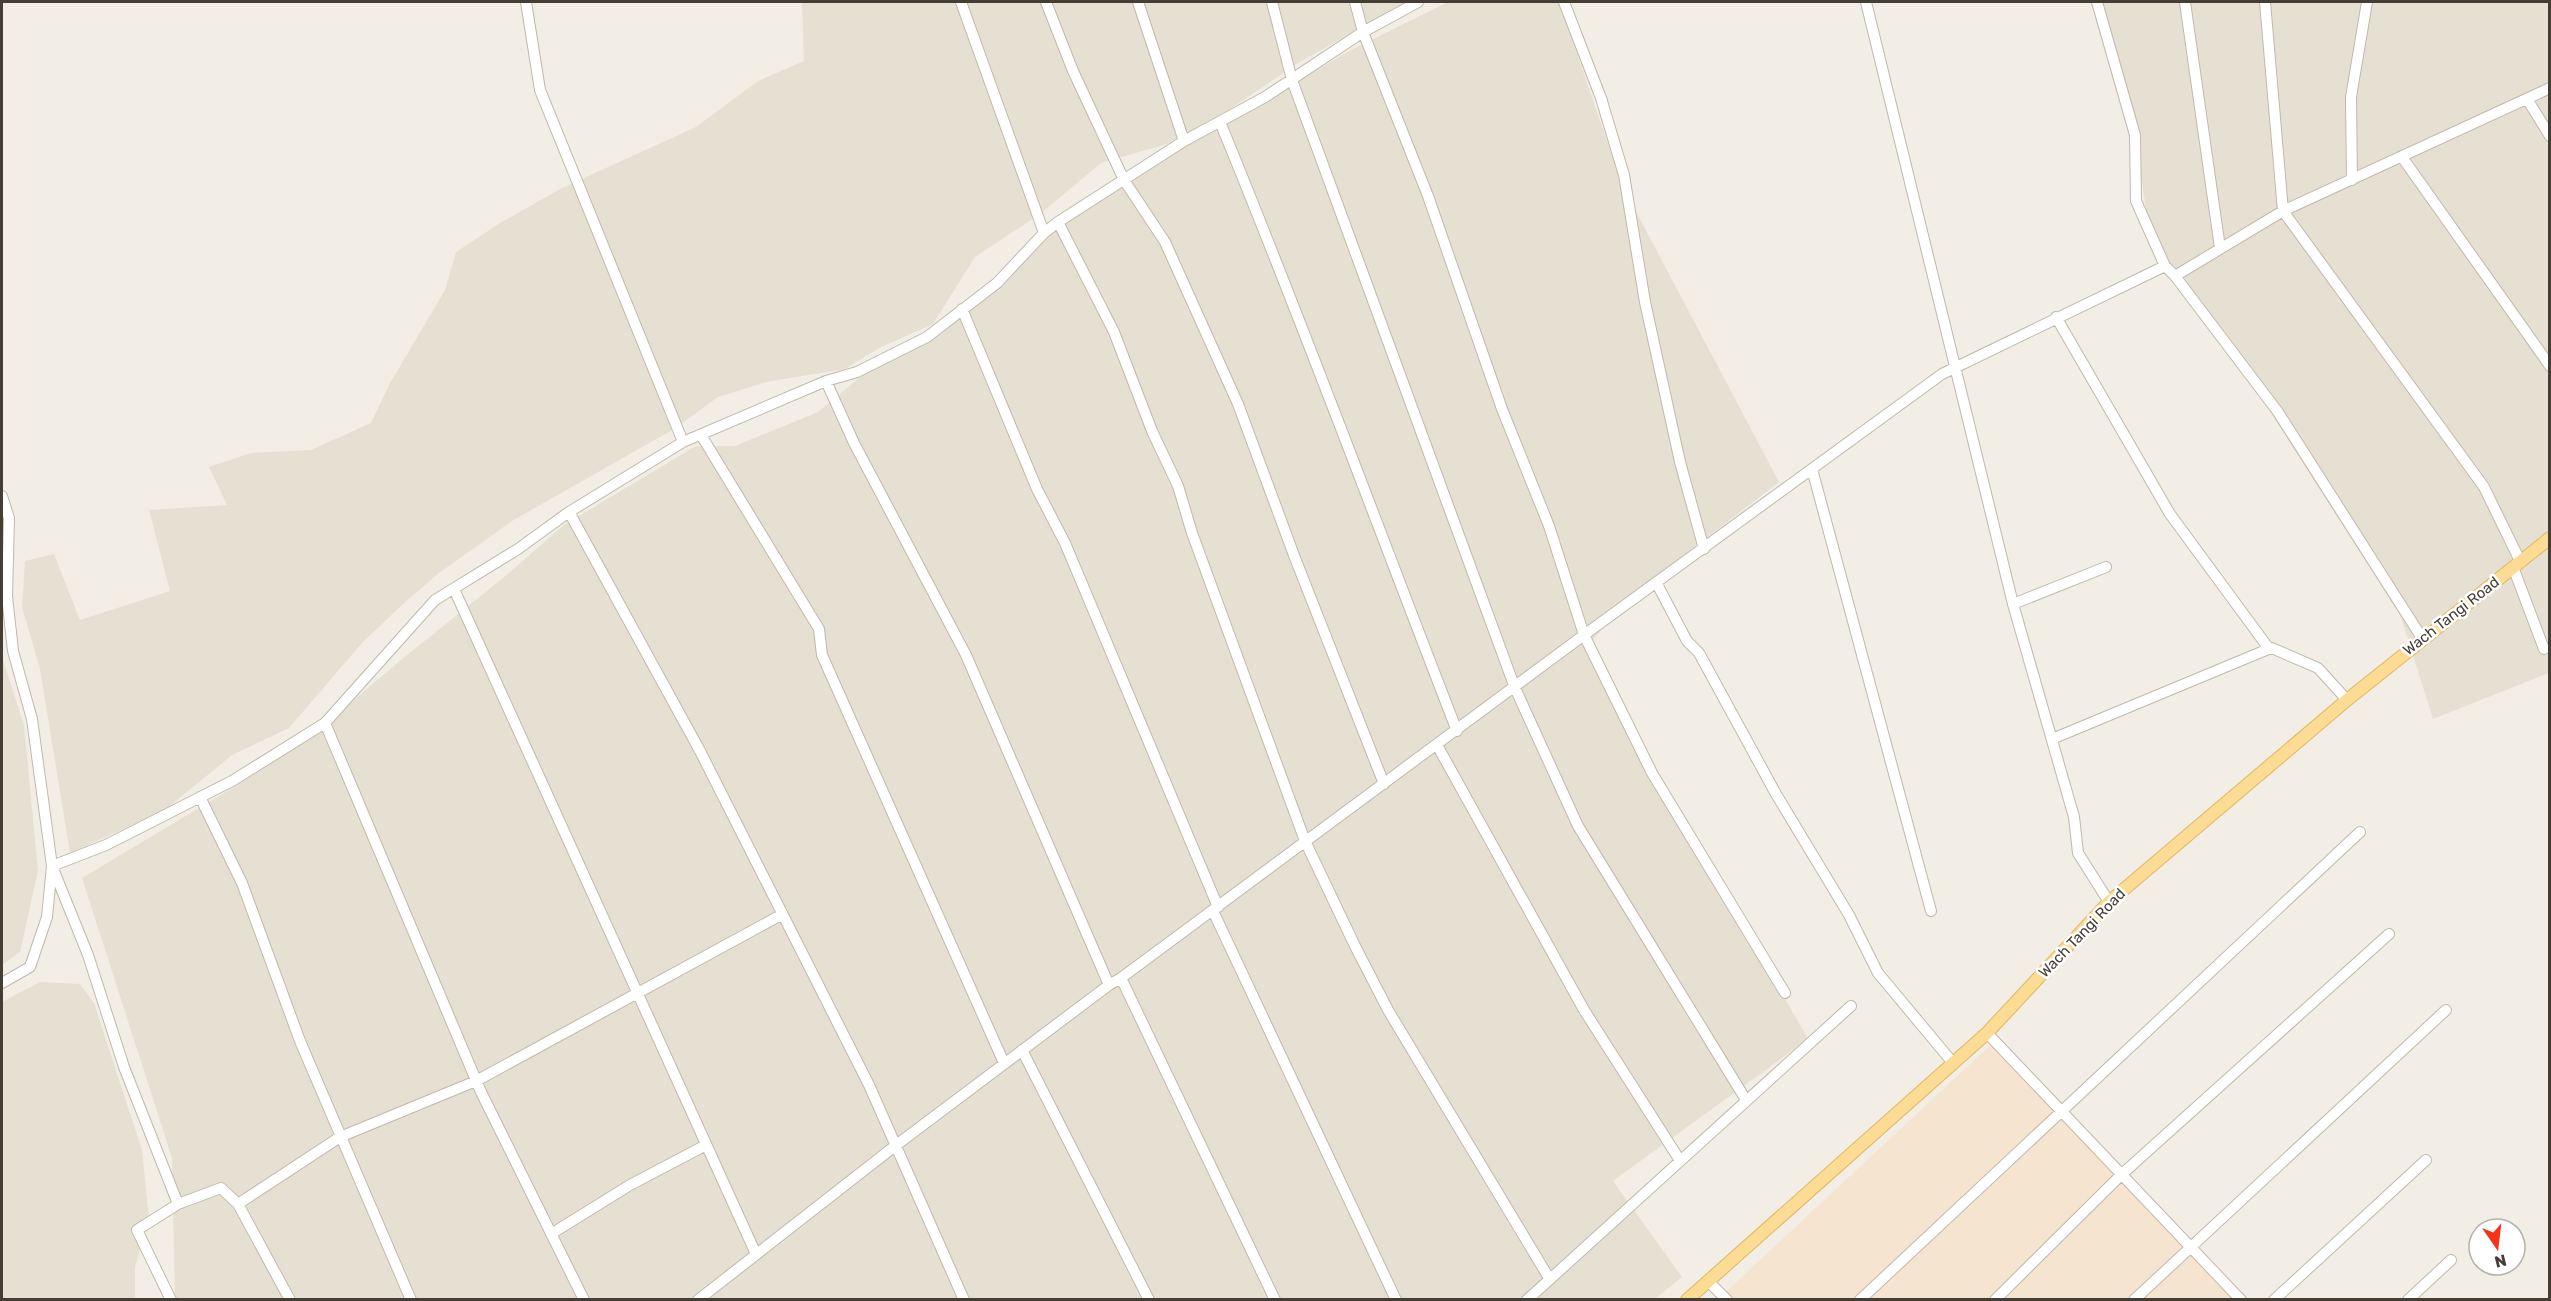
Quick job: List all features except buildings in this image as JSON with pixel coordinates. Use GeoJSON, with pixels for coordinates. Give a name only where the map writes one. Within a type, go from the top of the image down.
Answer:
{"type":"FeatureCollection","features":[{"type":"Feature","properties":{"kind":"main road","name":"Wach Tangi Road"},"geometry":{"type":"LineString","coordinates":[[1687,1299],[1987,1033],[2109,902],[2422,638],[2550,538]]}},
{"type":"Feature","properties":{"kind":"street"},"geometry":{"type":"LineString","coordinates":[[526,2],[540,90],[683,442]]}},
{"type":"Feature","properties":{"kind":"street"},"geometry":{"type":"LineString","coordinates":[[961,2],[1044,233]]}},
{"type":"Feature","properties":{"kind":"street"},"geometry":{"type":"LineString","coordinates":[[1046,2],[1073,71],[1124,180],[1165,242],[1238,404],[1295,558],[1384,784]]}},
{"type":"Feature","properties":{"kind":"street"},"geometry":{"type":"LineString","coordinates":[[1138,2],[1184,141]]}},
{"type":"Feature","properties":{"kind":"street"},"geometry":{"type":"LineString","coordinates":[[1272,2],[1292,80],[1515,688],[1578,826],[1623,904],[1746,1100]]}},
{"type":"Feature","properties":{"kind":"street"},"geometry":{"type":"LineString","coordinates":[[1355,2],[1363,32],[1428,196],[1502,409],[1549,526],[1584,635],[1652,773],[1785,993]]}},
{"type":"Feature","properties":{"kind":"street"},"geometry":{"type":"LineString","coordinates":[[52,866],[106,845],[232,781],[325,723],[435,600],[518,549],[568,512],[683,442],[826,381],[857,372],[927,337],[997,283],[1044,233],[1058,222],[1184,141],[1292,80],[1363,32],[1418,2]]}},
{"type":"Feature","properties":{"kind":"street"},"geometry":{"type":"LineString","coordinates":[[1564,2],[1601,98],[1624,175],[1645,302],[1680,462],[1704,549]]}},
{"type":"Feature","properties":{"kind":"street"},"geometry":{"type":"LineString","coordinates":[[1866,2],[2013,604],[2074,817],[2078,853],[2109,902]]}},
{"type":"Feature","properties":{"kind":"street"},"geometry":{"type":"LineString","coordinates":[[2097,2],[2135,135],[2136,201],[2165,266],[2278,412],[2422,638]]}},
{"type":"Feature","properties":{"kind":"street"},"geometry":{"type":"LineString","coordinates":[[2185,2],[2220,248]]}},
{"type":"Feature","properties":{"kind":"street"},"geometry":{"type":"LineString","coordinates":[[2265,2],[2283,211],[2484,487],[2517,564],[2544,649]]}},
{"type":"Feature","properties":{"kind":"street"},"geometry":{"type":"LineString","coordinates":[[2352,180],[2351,98],[2367,2]]}},
{"type":"Feature","properties":{"kind":"street"},"geometry":{"type":"LineString","coordinates":[[2175,276],[2283,211],[2550,88]]}},
{"type":"Feature","properties":{"kind":"street"},"geometry":{"type":"LineString","coordinates":[[2527,99],[2550,136]]}},
{"type":"Feature","properties":{"kind":"street"},"geometry":{"type":"LineString","coordinates":[[1220,122],[1326,385],[1354,466],[1457,731]]}},
{"type":"Feature","properties":{"kind":"street"},"geometry":{"type":"LineString","coordinates":[[2402,157],[2550,366]]}},
{"type":"Feature","properties":{"kind":"street"},"geometry":{"type":"LineString","coordinates":[[1058,222],[1114,332],[1152,431],[1178,486],[1196,544],[1305,841],[1354,946],[1389,1010],[1549,1278]]}},
{"type":"Feature","properties":{"kind":"street"},"geometry":{"type":"LineString","coordinates":[[698,1299],[1004,1063],[1942,374],[2165,266]]}},
{"type":"Feature","properties":{"kind":"street"},"geometry":{"type":"LineString","coordinates":[[962,309],[1037,489],[1069,554],[1216,909],[1396,1299]]}},
{"type":"Feature","properties":{"kind":"street"},"geometry":{"type":"LineString","coordinates":[[2056,317],[2170,514],[2271,648],[2318,668],[2347,700]]}},
{"type":"Feature","properties":{"kind":"street"},"geometry":{"type":"LineString","coordinates":[[826,381],[854,443],[966,655],[1109,985]]}},
{"type":"Feature","properties":{"kind":"street"},"geometry":{"type":"LineString","coordinates":[[701,435],[819,629],[821,653],[1004,1063]]}},
{"type":"Feature","properties":{"kind":"street"},"geometry":{"type":"LineString","coordinates":[[1812,469],[1931,911]]}},
{"type":"Feature","properties":{"kind":"street"},"geometry":{"type":"LineString","coordinates":[[2,496],[9,518],[7,596],[13,651],[32,719],[52,866],[47,917],[30,967],[2,983]]}},
{"type":"Feature","properties":{"kind":"street"},"geometry":{"type":"LineString","coordinates":[[568,512],[700,751],[869,1085],[964,1299]]}},
{"type":"Feature","properties":{"kind":"street"},"geometry":{"type":"LineString","coordinates":[[2013,604],[2106,567]]}},
{"type":"Feature","properties":{"kind":"street"},"geometry":{"type":"LineString","coordinates":[[1657,584],[1687,641],[1699,653],[1776,794],[1849,915],[1878,973],[1953,1063]]}},
{"type":"Feature","properties":{"kind":"street"},"geometry":{"type":"LineString","coordinates":[[454,589],[756,1254]]}},
{"type":"Feature","properties":{"kind":"street"},"geometry":{"type":"LineString","coordinates":[[2052,739],[2271,648]]}},
{"type":"Feature","properties":{"kind":"street"},"geometry":{"type":"LineString","coordinates":[[325,723],[476,1081],[584,1299]]}},
{"type":"Feature","properties":{"kind":"street"},"geometry":{"type":"LineString","coordinates":[[1437,746],[1584,1010],[1679,1159]]}},
{"type":"Feature","properties":{"kind":"street"},"geometry":{"type":"LineString","coordinates":[[200,797],[242,882],[300,1041],[411,1299]]}},
{"type":"Feature","properties":{"kind":"street"},"geometry":{"type":"LineString","coordinates":[[1860,1299],[2360,832]]}},
{"type":"Feature","properties":{"kind":"street"},"geometry":{"type":"LineString","coordinates":[[52,866],[88,955],[124,1067],[178,1204]]}},
{"type":"Feature","properties":{"kind":"street"},"geometry":{"type":"LineString","coordinates":[[238,1204],[340,1137],[476,1081],[782,915]]}},
{"type":"Feature","properties":{"kind":"street"},"geometry":{"type":"LineString","coordinates":[[1995,1299],[2121,1175],[2389,934]]}},
{"type":"Feature","properties":{"kind":"street"},"geometry":{"type":"LineString","coordinates":[[1122,978],[1275,1299]]}},
{"type":"Feature","properties":{"kind":"street"},"geometry":{"type":"LineString","coordinates":[[1527,1299],[1679,1159],[1851,1006]]}},
{"type":"Feature","properties":{"kind":"street"},"geometry":{"type":"LineString","coordinates":[[2134,1299],[2446,1010]]}},
{"type":"Feature","properties":{"kind":"street"},"geometry":{"type":"LineString","coordinates":[[1987,1033],[2241,1299]]}},
{"type":"Feature","properties":{"kind":"street"},"geometry":{"type":"LineString","coordinates":[[1022,1050],[1149,1299]]}},
{"type":"Feature","properties":{"kind":"street"},"geometry":{"type":"LineString","coordinates":[[551,1234],[630,1185],[706,1145]]}},
{"type":"Feature","properties":{"kind":"street"},"geometry":{"type":"LineString","coordinates":[[2274,1299],[2426,1160]]}},
{"type":"Feature","properties":{"kind":"street"},"geometry":{"type":"LineString","coordinates":[[171,1299],[137,1230],[178,1204],[220,1188],[238,1204],[290,1299]]}},
{"type":"Feature","properties":{"kind":"street"},"geometry":{"type":"LineString","coordinates":[[2408,1299],[2451,1260]]}},
{"type":"Feature","properties":{"kind":"street"},"geometry":{"type":"LineString","coordinates":[[1708,1281],[1727,1299]]}},
{"type":"Feature","properties":{"kind":"shaded area"},"geometry":{"type":"Polygon","coordinates":[[[802,2],[1270,2],[1291,68],[1230,109],[1167,144],[1101,163],[1040,214],[975,257],[933,324],[879,348],[845,369],[766,382],[718,397],[674,429],[512,521],[439,573],[404,603],[362,643],[289,728],[232,755],[165,810],[70,853],[40,669],[22,607],[25,561],[54,554],[80,620],[170,591],[149,510],[227,505],[209,467],[251,453],[311,450],[371,423],[389,385],[445,290],[456,252],[500,223],[562,188],[696,127],[758,81],[804,61],[802,2]]]}},
{"type":"Feature","properties":{"kind":"shaded area"},"geometry":{"type":"Polygon","coordinates":[[[1275,2],[1406,2],[1293,66],[1275,2]]]}},
{"type":"Feature","properties":{"kind":"shaded area"},"geometry":{"type":"Polygon","coordinates":[[[1448,2],[1559,2],[1623,187],[1779,482],[1635,593],[1586,647],[1808,1039],[1613,1181],[1682,1277],[1655,1299],[175,1299],[172,1158],[82,878],[229,790],[322,727],[564,525],[696,446],[735,446],[818,412],[876,364],[940,334],[999,284],[1046,236],[1162,159],[1351,50],[1448,2]]]}},
{"type":"Feature","properties":{"kind":"shaded area"},"geometry":{"type":"Polygon","coordinates":[[[2095,2],[2549,2],[2549,673],[2433,719],[2401,617],[2186,280],[2152,248],[2140,170],[2095,2]]]}},
{"type":"Feature","properties":{"kind":"shaded area"},"geometry":{"type":"Polygon","coordinates":[[[2,657],[24,725],[38,871],[20,952],[2,965],[2,657]]]}},
{"type":"Feature","properties":{"kind":"shaded area"},"geometry":{"type":"Polygon","coordinates":[[[40,982],[80,984],[94,1003],[142,1150],[149,1218],[135,1267],[135,1299],[2,1300],[2,1002],[40,982]]]}},
{"type":"Feature","properties":{"kind":"shaded area"},"geometry":{"type":"Polygon","coordinates":[[[1997,1039],[2241,1300],[1717,1300],[1997,1039]]]}}]}
